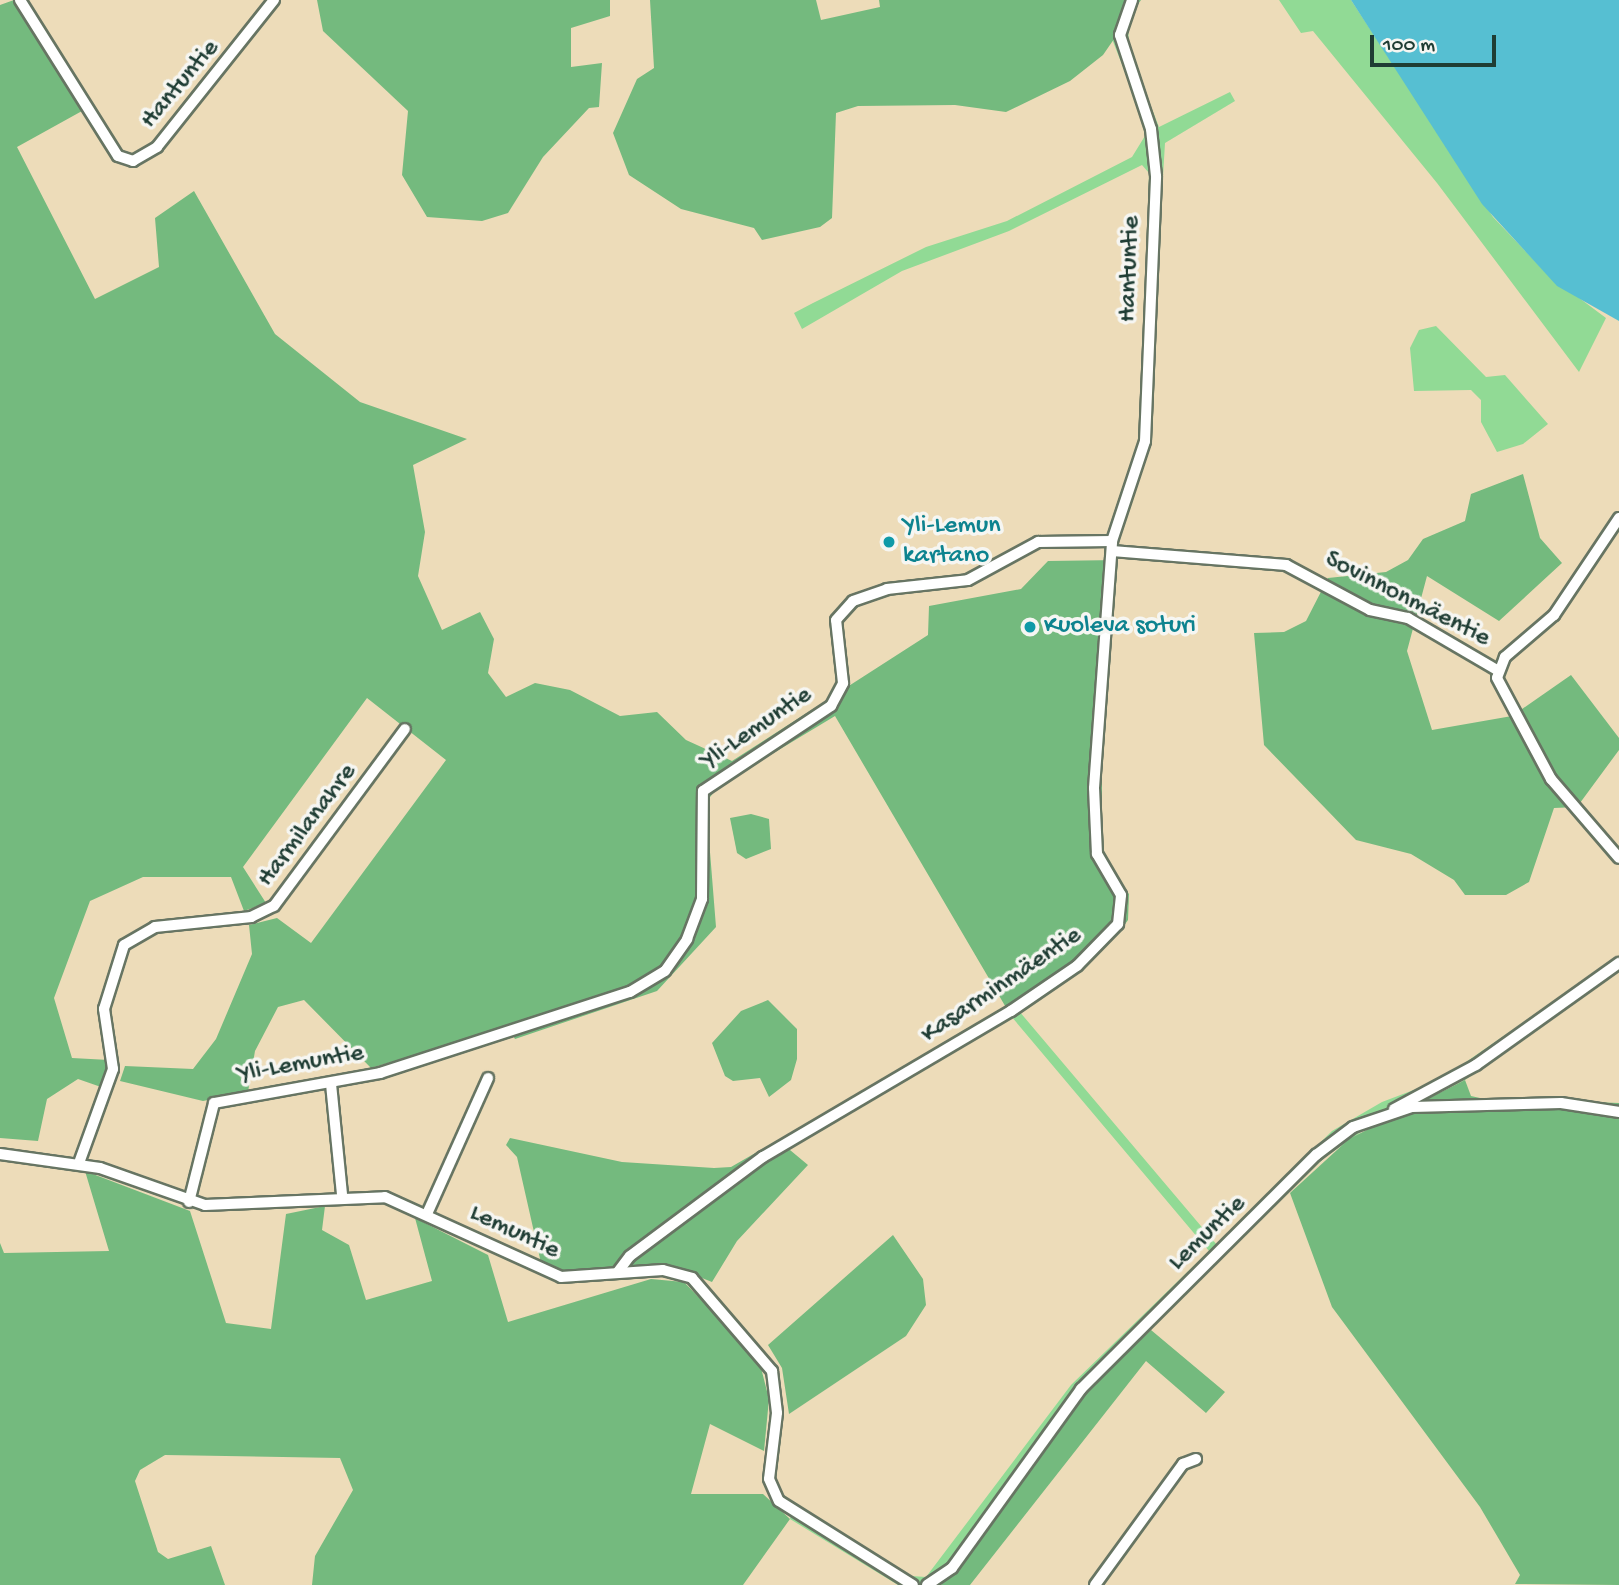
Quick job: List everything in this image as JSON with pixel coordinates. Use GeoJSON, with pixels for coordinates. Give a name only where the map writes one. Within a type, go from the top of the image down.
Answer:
{"type":"FeatureCollection","features":[{"type":"Feature","properties":{"kind":"street","name":"Hantuntie"},"geometry":{"type":"LineString","coordinates":[[20,0],[118,156],[133,161],[157,147],[274,0]]}},
{"type":"Feature","properties":{"kind":"street","name":"Hantuntie"},"geometry":{"type":"LineString","coordinates":[[1112,546],[1145,441],[1156,176],[1151,129],[1120,35],[1132,0]]}},
{"type":"Feature","properties":{"kind":"street"},"geometry":{"type":"LineString","coordinates":[[1497,670],[1555,615],[1619,518]]}},
{"type":"Feature","properties":{"kind":"street","name":"Yli-Lemuntie"},"geometry":{"type":"LineString","coordinates":[[189,1202],[206,1114],[220,1101],[331,1084],[448,1053],[648,984],[677,957],[696,919],[705,877],[704,790],[831,706],[843,683],[835,634],[843,609],[887,589],[968,580],[1038,542],[1112,546]]}},
{"type":"Feature","properties":{"kind":"street","name":"Sovinnonmäentie"},"geometry":{"type":"LineString","coordinates":[[1112,546],[1286,565],[1370,610],[1408,618],[1497,670],[1499,687],[1551,779],[1619,858]]}},
{"type":"Feature","properties":{"kind":"street","name":"Kasarminmäentie"},"geometry":{"type":"LineString","coordinates":[[617,1273],[622,1262],[763,1157],[1011,1011],[1077,966],[1118,924],[1121,895],[1097,853],[1094,788],[1112,546]]}},
{"type":"Feature","properties":{"kind":"street","name":"Harmilanahre"},"geometry":{"type":"LineString","coordinates":[[79,1163],[113,1069],[104,1009],[124,945],[155,927],[251,917],[274,906],[405,729]]}},
{"type":"Feature","properties":{"kind":"street"},"geometry":{"type":"LineString","coordinates":[[1391,1111],[1476,1065],[1619,963]]}},
{"type":"Feature","properties":{"kind":"street"},"geometry":{"type":"LineString","coordinates":[[427,1214],[488,1078]]}},
{"type":"Feature","properties":{"kind":"street"},"geometry":{"type":"LineString","coordinates":[[331,1084],[342,1195]]}},
{"type":"Feature","properties":{"kind":"street","name":"Lemuntie"},"geometry":{"type":"LineString","coordinates":[[928,1585],[951,1568],[1104,1366],[1316,1155],[1353,1127],[1391,1111],[1561,1103],[1619,1112]]}},
{"type":"Feature","properties":{"kind":"street","name":"Lemuntie"},"geometry":{"type":"LineString","coordinates":[[0,1154],[79,1163],[189,1202],[244,1207],[342,1195],[385,1197],[427,1214],[544,1273],[581,1278],[617,1273],[679,1272],[720,1303],[772,1371],[777,1413],[769,1479],[779,1501],[913,1585]]}},
{"type":"Feature","properties":{"kind":"street"},"geometry":{"type":"LineString","coordinates":[[1095,1585],[1183,1464],[1196,1459]]}},
{"type":"Feature","properties":{"kind":"green space"},"geometry":{"type":"Polygon","coordinates":[[[14,0],[82,111],[17,147],[95,299],[159,267],[155,218],[194,191],[275,334],[360,402],[467,439],[413,465],[425,532],[418,576],[442,630],[480,612],[494,639],[488,673],[506,697],[535,683],[570,690],[620,716],[657,712],[686,740],[732,761],[928,635],[929,606],[1021,589],[1048,561],[1118,560],[1102,755],[1102,856],[1129,894],[1128,920],[1118,934],[1080,970],[1011,1016],[835,716],[719,786],[706,802],[716,927],[657,991],[515,1039],[508,1027],[371,1068],[304,1000],[278,1007],[255,1051],[248,1092],[203,1101],[120,1081],[125,1066],[193,1069],[216,1039],[252,954],[249,925],[277,918],[311,943],[446,760],[367,698],[243,867],[266,903],[244,911],[231,877],[143,877],[90,901],[54,998],[72,1058],[109,1060],[101,1087],[78,1079],[47,1099],[38,1141],[0,1138],[0,5],[14,0]]]}},
{"type":"Feature","properties":{"kind":"green space"},"geometry":{"type":"Polygon","coordinates":[[[317,0],[610,0],[610,16],[571,28],[571,67],[602,63],[599,107],[589,108],[543,157],[508,213],[482,221],[427,217],[402,175],[408,111],[323,31],[317,0]]]}},
{"type":"Feature","properties":{"kind":"green space"},"geometry":{"type":"Polygon","coordinates":[[[650,0],[816,0],[821,20],[880,7],[879,0],[1141,0],[1103,55],[1070,81],[1006,112],[955,105],[858,106],[836,113],[832,218],[820,227],[762,240],[754,228],[681,209],[629,175],[613,133],[637,79],[654,68],[650,0]]]}},
{"type":"Feature","properties":{"kind":"green space"},"geometry":{"type":"Polygon","coordinates":[[[1279,0],[1351,0],[1493,217],[1547,274],[1606,318],[1579,372],[1437,183],[1313,31],[1301,33],[1279,0]]]}},
{"type":"Feature","properties":{"kind":"green space"},"geometry":{"type":"Polygon","coordinates":[[[1128,18],[1129,50],[1159,127],[1230,92],[1235,101],[1165,143],[1154,327],[1145,329],[1149,173],[1142,165],[1009,231],[902,271],[802,329],[794,313],[813,303],[926,247],[1007,221],[1132,157],[1148,131],[1112,39],[1128,18]]]}},
{"type":"Feature","properties":{"kind":"green space"},"geometry":{"type":"Polygon","coordinates":[[[1436,326],[1486,377],[1505,375],[1548,424],[1523,444],[1497,452],[1481,422],[1481,400],[1471,390],[1414,391],[1410,348],[1419,330],[1436,326]]]}},
{"type":"Feature","properties":{"kind":"green space"},"geometry":{"type":"Polygon","coordinates":[[[1523,474],[1540,538],[1562,563],[1499,621],[1427,576],[1407,651],[1432,730],[1512,716],[1571,675],[1619,738],[1619,750],[1577,807],[1554,808],[1529,882],[1506,895],[1465,895],[1454,880],[1411,854],[1356,840],[1264,745],[1254,633],[1284,632],[1306,621],[1328,578],[1386,572],[1408,560],[1423,539],[1465,521],[1471,494],[1523,474]]]}},
{"type":"Feature","properties":{"kind":"green space"},"geometry":{"type":"Polygon","coordinates":[[[751,814],[769,819],[771,849],[746,859],[737,853],[730,818],[751,814]]]}},
{"type":"Feature","properties":{"kind":"green space"},"geometry":{"type":"Polygon","coordinates":[[[1619,956],[1619,971],[1465,1080],[1374,1123],[1324,1158],[1084,1393],[941,1585],[898,1585],[790,1519],[794,1504],[911,1576],[926,1577],[1071,1385],[1209,1251],[1011,1016],[1019,1011],[1217,1245],[1332,1131],[1382,1102],[1440,1080],[1619,956]]]}},
{"type":"Feature","properties":{"kind":"green space"},"geometry":{"type":"Polygon","coordinates":[[[768,1000],[797,1029],[797,1059],[791,1080],[769,1097],[760,1078],[733,1081],[725,1076],[712,1043],[741,1011],[768,1000]]]}},
{"type":"Feature","properties":{"kind":"green space"},"geometry":{"type":"Polygon","coordinates":[[[1005,1008],[1011,1016],[788,1148],[778,1140],[1005,1008]]]}},
{"type":"Feature","properties":{"kind":"green space"},"geometry":{"type":"Polygon","coordinates":[[[1465,1080],[1471,1096],[1480,1098],[1619,1103],[1619,1585],[1515,1584],[1520,1575],[1480,1507],[1332,1307],[1290,1193],[1349,1139],[1465,1080]]]}},
{"type":"Feature","properties":{"kind":"green space"},"geometry":{"type":"Polygon","coordinates":[[[510,1138],[622,1162],[714,1168],[731,1167],[778,1140],[808,1165],[737,1241],[712,1282],[664,1263],[563,1272],[541,1263],[517,1157],[506,1145],[510,1138]]]}},
{"type":"Feature","properties":{"kind":"green space"},"geometry":{"type":"Polygon","coordinates":[[[85,1171],[190,1211],[226,1323],[271,1329],[286,1214],[325,1206],[322,1230],[349,1245],[366,1300],[432,1281],[415,1218],[488,1255],[508,1322],[651,1279],[684,1282],[759,1360],[769,1399],[764,1451],[710,1424],[691,1494],[763,1494],[790,1519],[743,1585],[312,1585],[315,1556],[353,1490],[340,1458],[165,1455],[140,1470],[135,1481],[158,1552],[168,1559],[211,1546],[225,1585],[0,1585],[0,1243],[4,1253],[109,1251],[85,1171]]]}},
{"type":"Feature","properties":{"kind":"green space"},"geometry":{"type":"Polygon","coordinates":[[[893,1235],[923,1279],[926,1305],[906,1336],[789,1414],[782,1368],[768,1345],[893,1235]]]}},
{"type":"Feature","properties":{"kind":"green space"},"geometry":{"type":"Polygon","coordinates":[[[1151,1330],[1225,1392],[1206,1413],[1146,1361],[970,1585],[941,1585],[1084,1393],[1151,1330]]]}},
{"type":"Feature","properties":{"kind":"water"},"geometry":{"type":"Polygon","coordinates":[[[1351,0],[1619,0],[1619,321],[1557,286],[1482,204],[1351,0]]]}},
{"type":"Feature","properties":{"kind":"place","name":"Yli-Lemun kartano"},"geometry":{"type":"Point","coordinates":[889,542]}},
{"type":"Feature","properties":{"kind":"place","name":"Kuoleva soturi"},"geometry":{"type":"Point","coordinates":[1030,627]}}]}
